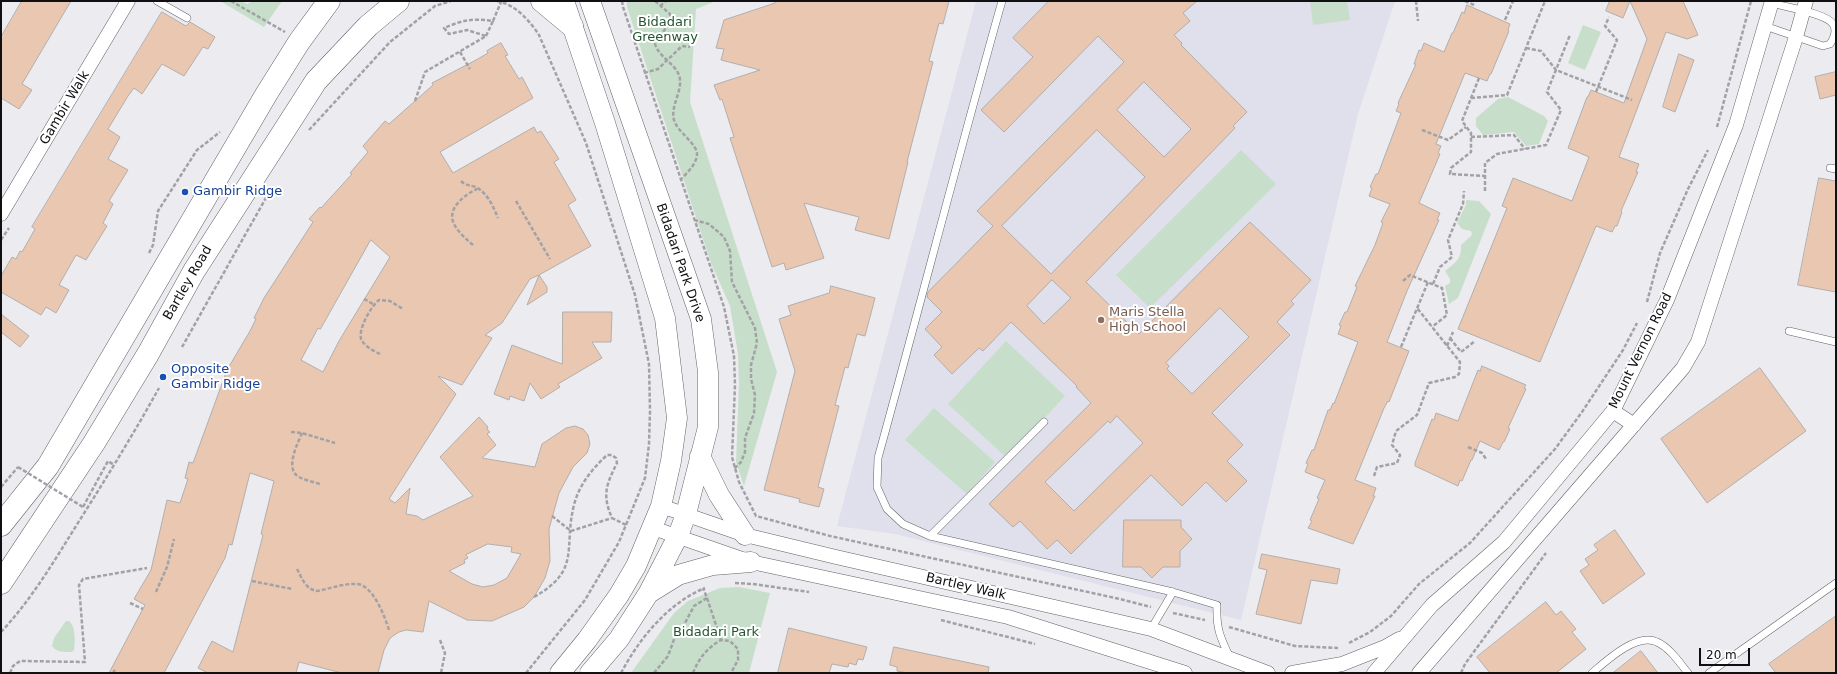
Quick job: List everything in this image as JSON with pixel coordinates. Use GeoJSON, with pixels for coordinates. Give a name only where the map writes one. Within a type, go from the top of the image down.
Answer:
{"type":"FeatureCollection","features":[{"type":"Feature","properties":{"kind":"highway","name":"Bartley Road"},"geometry":{"type":"LineString","coordinates":[[1,525],[48,466],[268,93],[299,42],[329,1]]}},
{"type":"Feature","properties":{"kind":"highway","name":"Bartley Road"},"geometry":{"type":"LineString","coordinates":[[1,583],[94,443],[148,354],[194,271],[316,81],[368,26],[398,1]]}},
{"type":"Feature","properties":{"kind":"highway"},"geometry":{"type":"LineString","coordinates":[[542,1],[572,26]]}},
{"type":"Feature","properties":{"kind":"street","name":"Gambir Walk"},"geometry":{"type":"LineString","coordinates":[[1,214],[128,1]]}},
{"type":"Feature","properties":{"kind":"street"},"geometry":{"type":"LineString","coordinates":[[564,1],[605,123],[666,318],[677,418],[683,436],[692,443],[698,440],[708,427]]}},
{"type":"Feature","properties":{"kind":"street","name":"Bidadari Park Drive"},"geometry":{"type":"LineString","coordinates":[[590,1],[701,319],[708,372],[708,427],[686,514],[678,536],[648,594],[619,639],[590,673]]}},
{"type":"Feature","properties":{"kind":"street","name":"Mount Vernon Road"},"geometry":{"type":"LineString","coordinates":[[1374,673],[1432,604],[1504,542],[1612,411],[1670,293],[1736,125],[1771,2]]}},
{"type":"Feature","properties":{"kind":"street","name":"Mount Vernon Road"},"geometry":{"type":"LineString","coordinates":[[1419,673],[1683,368],[1698,342],[1796,37],[1804,6]]}},
{"type":"Feature","properties":{"kind":"street"},"geometry":{"type":"LineString","coordinates":[[1612,411],[1634,425]]}},
{"type":"Feature","properties":{"kind":"street"},"geometry":{"type":"LineString","coordinates":[[560,673],[587,640],[620,595],[636,566],[661,506],[671,461],[677,418]]}},
{"type":"Feature","properties":{"kind":"street"},"geometry":{"type":"LineString","coordinates":[[700,456],[719,495],[745,535]]}},
{"type":"Feature","properties":{"kind":"street","name":"Bartley Walk"},"geometry":{"type":"LineString","coordinates":[[661,506],[745,535],[1151,629],[1268,673]]}},
{"type":"Feature","properties":{"kind":"street","name":"Bartley Walk"},"geometry":{"type":"LineString","coordinates":[[653,528],[751,562],[1008,616],[1185,673]]}},
{"type":"Feature","properties":{"kind":"street"},"geometry":{"type":"LineString","coordinates":[[648,594],[678,575],[713,565],[751,562]]}},
{"type":"Feature","properties":{"kind":"street"},"geometry":{"type":"LineString","coordinates":[[1292,673],[1342,664],[1385,647],[1408,633]]}},
{"type":"Feature","properties":{"kind":"lane"},"geometry":{"type":"LineString","coordinates":[[157,1],[187,18]]}},
{"type":"Feature","properties":{"kind":"lane"},"geometry":{"type":"LineString","coordinates":[[1002,1],[960,148],[935,252],[878,458],[877,487],[887,509],[892,514],[903,524],[930,536],[1173,592],[1218,605],[1216,623],[1230,658]]}},
{"type":"Feature","properties":{"kind":"lane"},"geometry":{"type":"LineString","coordinates":[[1765,26],[1823,46],[1830,44],[1836,32],[1834,24],[1804,6],[1771,2]]}},
{"type":"Feature","properties":{"kind":"lane"},"geometry":{"type":"LineString","coordinates":[[1789,331],[1836,342]]}},
{"type":"Feature","properties":{"kind":"lane"},"geometry":{"type":"LineString","coordinates":[[930,536],[1044,422]]}},
{"type":"Feature","properties":{"kind":"lane"},"geometry":{"type":"LineString","coordinates":[[1709,673],[1836,583]]}},
{"type":"Feature","properties":{"kind":"lane"},"geometry":{"type":"LineString","coordinates":[[1151,629],[1173,592]]}},
{"type":"Feature","properties":{"kind":"lane"},"geometry":{"type":"LineString","coordinates":[[1592,673],[1631,644],[1645,640],[1656,641],[1668,649],[1688,673]]}},
{"type":"Feature","properties":{"kind":"path"},"geometry":{"type":"LineString","coordinates":[[231,1],[288,33]]}},
{"type":"Feature","properties":{"kind":"path"},"geometry":{"type":"LineString","coordinates":[[308,131],[390,42],[435,6],[451,1]]}},
{"type":"Feature","properties":{"kind":"path"},"geometry":{"type":"LineString","coordinates":[[496,1],[501,1],[514,9],[530,22],[539,35],[586,143],[635,295],[650,364],[650,437],[644,478],[626,525],[619,542],[585,600],[526,673]]}},
{"type":"Feature","properties":{"kind":"path"},"geometry":{"type":"LineString","coordinates":[[416,101],[425,72],[486,36],[501,1]]}},
{"type":"Feature","properties":{"kind":"path"},"geometry":{"type":"LineString","coordinates":[[655,1],[670,14],[671,20],[655,44],[657,51],[678,73],[680,83],[673,119],[676,126],[695,149],[697,155],[692,167],[680,180]]}},
{"type":"Feature","properties":{"kind":"path"},"geometry":{"type":"LineString","coordinates":[[660,6],[666,1]]}},
{"type":"Feature","properties":{"kind":"path"},"geometry":{"type":"LineString","coordinates":[[1416,1],[1418,21]]}},
{"type":"Feature","properties":{"kind":"path"},"geometry":{"type":"LineString","coordinates":[[1465,1],[1474,5]]}},
{"type":"Feature","properties":{"kind":"path"},"geometry":{"type":"LineString","coordinates":[[1505,20],[1513,1]]}},
{"type":"Feature","properties":{"kind":"path"},"geometry":{"type":"LineString","coordinates":[[1471,98],[1507,95],[1545,1]]}},
{"type":"Feature","properties":{"kind":"path"},"geometry":{"type":"LineString","coordinates":[[1716,131],[1751,1]]}},
{"type":"Feature","properties":{"kind":"path"},"geometry":{"type":"LineString","coordinates":[[1596,92],[1617,40],[1605,26],[1608,17]]}},
{"type":"Feature","properties":{"kind":"path"},"geometry":{"type":"LineString","coordinates":[[486,36],[467,30],[449,34],[444,28],[463,20],[478,18],[493,21]]}},
{"type":"Feature","properties":{"kind":"path"},"geometry":{"type":"LineString","coordinates":[[1485,191],[1485,163],[1497,154],[1546,145],[1561,110],[1547,92],[1570,35]]}},
{"type":"Feature","properties":{"kind":"path"},"geometry":{"type":"LineString","coordinates":[[644,73],[658,69],[682,46],[690,47]]}},
{"type":"Feature","properties":{"kind":"path"},"geometry":{"type":"LineString","coordinates":[[1526,48],[1541,51],[1556,70],[1632,100]]}},
{"type":"Feature","properties":{"kind":"path"},"geometry":{"type":"LineString","coordinates":[[460,52],[470,69]]}},
{"type":"Feature","properties":{"kind":"path"},"geometry":{"type":"LineString","coordinates":[[1479,78],[1462,121],[1471,133],[1472,152],[1451,168],[1450,174],[1485,176]]}},
{"type":"Feature","properties":{"kind":"path"},"geometry":{"type":"LineString","coordinates":[[1422,130],[1448,140],[1466,127]]}},
{"type":"Feature","properties":{"kind":"path"},"geometry":{"type":"LineString","coordinates":[[153,245],[158,211],[197,150],[218,135]]}},
{"type":"Feature","properties":{"kind":"path"},"geometry":{"type":"LineString","coordinates":[[1471,137],[1514,135],[1526,149]]}},
{"type":"Feature","properties":{"kind":"path"},"geometry":{"type":"LineString","coordinates":[[1644,308],[1648,300],[1660,253],[1688,189],[1711,143]]}},
{"type":"Feature","properties":{"kind":"path"},"geometry":{"type":"LineString","coordinates":[[461,182],[465,185],[478,189],[491,201],[498,218]]}},
{"type":"Feature","properties":{"kind":"path"},"geometry":{"type":"LineString","coordinates":[[473,244],[462,236],[453,223],[452,213],[458,202],[468,193],[478,189]]}},
{"type":"Feature","properties":{"kind":"path"},"geometry":{"type":"LineString","coordinates":[[182,347],[271,190]]}},
{"type":"Feature","properties":{"kind":"path"},"geometry":{"type":"LineString","coordinates":[[1433,284],[1440,267],[1452,257],[1448,240],[1463,204],[1464,191]]}},
{"type":"Feature","properties":{"kind":"path"},"geometry":{"type":"LineString","coordinates":[[516,201],[550,259]]}},
{"type":"Feature","properties":{"kind":"path"},"geometry":{"type":"LineString","coordinates":[[693,220],[709,224],[724,237],[730,251],[732,282],[755,328],[757,343],[751,365],[751,379],[755,395],[754,413],[745,438],[745,452],[741,462],[734,469]]}},
{"type":"Feature","properties":{"kind":"path"},"geometry":{"type":"LineString","coordinates":[[1403,281],[1410,275],[1442,288],[1447,315],[1432,327]]}},
{"type":"Feature","properties":{"kind":"path"},"geometry":{"type":"LineString","coordinates":[[1401,347],[1428,282]]}},
{"type":"Feature","properties":{"kind":"path"},"geometry":{"type":"LineString","coordinates":[[364,299],[373,304]]}},
{"type":"Feature","properties":{"kind":"path"},"geometry":{"type":"LineString","coordinates":[[380,354],[368,348],[361,340],[360,334],[373,304],[379,300],[390,301],[403,309]]}},
{"type":"Feature","properties":{"kind":"path"},"geometry":{"type":"LineString","coordinates":[[1374,476],[1378,467],[1397,463],[1400,455],[1392,445],[1396,431],[1417,415],[1429,383],[1456,377],[1459,374],[1460,362],[1418,308]]}},
{"type":"Feature","properties":{"kind":"path"},"geometry":{"type":"LineString","coordinates":[[1346,645],[1370,632],[1391,616],[1419,584],[1470,543],[1555,449],[1582,412],[1623,350],[1638,322]]}},
{"type":"Feature","properties":{"kind":"path"},"geometry":{"type":"LineString","coordinates":[[1447,346],[1453,332]]}},
{"type":"Feature","properties":{"kind":"path"},"geometry":{"type":"LineString","coordinates":[[1450,338],[1462,352],[1475,341]]}},
{"type":"Feature","properties":{"kind":"path"},"geometry":{"type":"LineString","coordinates":[[1,632],[16,616],[48,571],[114,465],[159,388]]}},
{"type":"Feature","properties":{"kind":"path"},"geometry":{"type":"LineString","coordinates":[[291,432],[302,433],[335,443]]}},
{"type":"Feature","properties":{"kind":"path"},"geometry":{"type":"LineString","coordinates":[[302,433],[295,450],[292,464],[294,471],[297,476],[320,484]]}},
{"type":"Feature","properties":{"kind":"path"},"geometry":{"type":"LineString","coordinates":[[1468,447],[1482,453],[1486,459]]}},
{"type":"Feature","properties":{"kind":"path"},"geometry":{"type":"LineString","coordinates":[[534,597],[553,583],[567,564],[574,504],[582,483],[594,467],[607,455],[612,455],[616,458],[617,463],[605,492],[607,506],[612,518],[626,525]]}},
{"type":"Feature","properties":{"kind":"path"},"geometry":{"type":"LineString","coordinates":[[1,487],[18,467],[83,507],[108,461],[114,465]]}},
{"type":"Feature","properties":{"kind":"path"},"geometry":{"type":"LineString","coordinates":[[739,482],[756,516],[830,536],[1120,599]]}},
{"type":"Feature","properties":{"kind":"path"},"geometry":{"type":"LineString","coordinates":[[552,516],[571,531]]}},
{"type":"Feature","properties":{"kind":"path"},"geometry":{"type":"LineString","coordinates":[[571,531],[612,518]]}},
{"type":"Feature","properties":{"kind":"path"},"geometry":{"type":"LineString","coordinates":[[156,592],[167,567],[174,539]]}},
{"type":"Feature","properties":{"kind":"path"},"geometry":{"type":"LineString","coordinates":[[1461,673],[1465,664],[1547,551]]}},
{"type":"Feature","properties":{"kind":"path"},"geometry":{"type":"LineString","coordinates":[[10,673],[13,666],[20,661],[85,662],[79,584],[83,579],[147,568]]}},
{"type":"Feature","properties":{"kind":"path"},"geometry":{"type":"LineString","coordinates":[[297,569],[307,587],[311,590],[317,591],[358,584],[366,588],[373,596],[385,618],[389,630]]}},
{"type":"Feature","properties":{"kind":"path"},"geometry":{"type":"LineString","coordinates":[[252,581],[292,589]]}},
{"type":"Feature","properties":{"kind":"path"},"geometry":{"type":"LineString","coordinates":[[730,583],[753,584],[813,592]]}},
{"type":"Feature","properties":{"kind":"path"},"geometry":{"type":"LineString","coordinates":[[621,673],[654,627],[685,598],[710,586]]}},
{"type":"Feature","properties":{"kind":"path"},"geometry":{"type":"LineString","coordinates":[[704,588],[721,640]]}},
{"type":"Feature","properties":{"kind":"path"},"geometry":{"type":"LineString","coordinates":[[654,673],[668,656],[676,634],[685,623],[694,606],[707,598]]}},
{"type":"Feature","properties":{"kind":"path"},"geometry":{"type":"LineString","coordinates":[[130,603],[143,609]]}},
{"type":"Feature","properties":{"kind":"path"},"geometry":{"type":"LineString","coordinates":[[935,619],[1040,645]]}},
{"type":"Feature","properties":{"kind":"path"},"geometry":{"type":"LineString","coordinates":[[440,640],[445,653],[441,673]]}},
{"type":"Feature","properties":{"kind":"path"},"geometry":{"type":"LineString","coordinates":[[693,673],[698,661],[709,647],[721,640],[730,641],[738,649],[738,660],[730,673]]}},
{"type":"Feature","properties":{"kind":"shaded area","name":"Maris Stella High School"},"geometry":{"type":"Polygon","coordinates":[[[976,1],[1395,1],[1358,114],[1241,620],[895,534],[837,526],[976,1]]]}},
{"type":"Feature","properties":{"kind":"green space"},"geometry":{"type":"Polygon","coordinates":[[[220,1],[241,1],[247,4],[253,1],[282,1],[264,27],[220,1]]]}},
{"type":"Feature","properties":{"kind":"green space","name":"Bidadari Greenway"},"geometry":{"type":"Polygon","coordinates":[[[627,1],[716,1],[696,9],[690,102],[777,372],[744,486],[736,462],[739,384],[738,354],[730,306],[711,263],[627,7],[627,1]]]}},
{"type":"Feature","properties":{"kind":"green space"},"geometry":{"type":"Polygon","coordinates":[[[1310,1],[1347,1],[1350,20],[1313,25],[1310,1]]]}},
{"type":"Feature","properties":{"kind":"green space"},"geometry":{"type":"Polygon","coordinates":[[[1583,25],[1601,32],[1585,70],[1568,63],[1583,25]]]}},
{"type":"Feature","properties":{"kind":"green space"},"geometry":{"type":"Polygon","coordinates":[[[1508,97],[1544,116],[1548,121],[1539,144],[1526,146],[1514,132],[1483,135],[1476,126],[1476,118],[1498,99],[1508,97]]]}},
{"type":"Feature","properties":{"kind":"green space"},"geometry":{"type":"Polygon","coordinates":[[[1241,150],[1276,184],[1150,308],[1116,275],[1241,150]]]}},
{"type":"Feature","properties":{"kind":"green space"},"geometry":{"type":"Polygon","coordinates":[[[1466,200],[1479,201],[1491,214],[1458,298],[1449,304],[1445,286],[1450,283],[1450,279],[1445,271],[1457,260],[1460,254],[1461,245],[1472,235],[1471,231],[1462,229],[1457,223],[1466,205],[1466,200]]]}},
{"type":"Feature","properties":{"kind":"green space"},"geometry":{"type":"Polygon","coordinates":[[[1006,341],[1065,396],[1007,458],[948,404],[1006,341]]]}},
{"type":"Feature","properties":{"kind":"green space"},"geometry":{"type":"Polygon","coordinates":[[[934,408],[995,462],[967,494],[905,440],[934,408]]]}},
{"type":"Feature","properties":{"kind":"green space","name":"Bidadari Park"},"geometry":{"type":"Polygon","coordinates":[[[739,587],[770,593],[749,673],[631,673],[674,613],[688,601],[720,588],[739,587]]]}},
{"type":"Feature","properties":{"kind":"green space"},"geometry":{"type":"Polygon","coordinates":[[[66,621],[69,621],[74,630],[74,650],[72,652],[59,651],[52,646],[54,638],[66,621]]]}},
{"type":"Feature","properties":{"kind":"building"},"geometry":{"type":"Polygon","coordinates":[[[22,1],[71,1],[22,84],[32,90],[19,109],[1,98],[1,37],[22,1]]]}},
{"type":"Feature","properties":{"kind":"building"},"geometry":{"type":"Polygon","coordinates":[[[774,1],[949,1],[943,24],[939,23],[929,61],[933,62],[889,239],[855,230],[859,217],[804,203],[824,258],[786,270],[784,263],[772,267],[730,138],[734,137],[722,99],[720,100],[714,85],[760,70],[721,60],[724,49],[716,48],[724,20],[775,3],[774,1]]]}},
{"type":"Feature","properties":{"kind":"building","name":"Maris Stella High School"},"geometry":{"type":"Polygon","coordinates":[[[1049,1],[1197,1],[1183,13],[1190,21],[1174,35],[1182,43],[1181,45],[1247,112],[1233,126],[1235,128],[1086,282],[1139,334],[1250,222],[1311,280],[1291,301],[1294,304],[1277,322],[1290,335],[1212,413],[1243,445],[1227,461],[1247,481],[1226,502],[1206,482],[1182,506],[1151,475],[1071,554],[1057,540],[1047,549],[1020,521],[1013,527],[989,504],[1091,403],[1076,387],[1077,386],[1011,322],[983,351],[979,348],[952,374],[934,355],[942,347],[925,329],[942,312],[927,297],[928,292],[993,226],[977,211],[1124,62],[1098,36],[1004,132],[981,110],[1033,57],[1013,38],[1049,1]],[[1144,82],[1117,110],[1164,157],[1191,129],[1144,82]],[[1097,130],[1002,226],[1051,274],[1145,177],[1097,130]],[[1052,280],[1027,306],[1044,324],[1071,298],[1052,280]],[[1220,308],[1166,363],[1169,366],[1167,369],[1192,394],[1249,337],[1220,308]],[[1117,416],[1110,423],[1108,421],[1045,482],[1074,511],[1143,443],[1117,416]]]}},
{"type":"Feature","properties":{"kind":"building"},"geometry":{"type":"Polygon","coordinates":[[[1610,1],[1630,1],[1623,18],[1606,11],[1610,1]]]}},
{"type":"Feature","properties":{"kind":"building"},"geometry":{"type":"Polygon","coordinates":[[[1630,1],[1683,1],[1698,35],[1687,39],[1666,32],[1619,157],[1639,164],[1636,172],[1638,172],[1621,211],[1622,212],[1617,226],[1615,226],[1612,232],[1596,226],[1540,362],[1458,329],[1507,208],[1502,206],[1513,178],[1572,201],[1589,157],[1568,148],[1587,97],[1591,90],[1624,103],[1647,39],[1630,1]]]}},
{"type":"Feature","properties":{"kind":"building"},"geometry":{"type":"Polygon","coordinates":[[[1467,5],[1510,24],[1509,31],[1487,81],[1465,73],[1436,144],[1441,146],[1438,153],[1440,154],[1419,203],[1440,213],[1437,220],[1439,220],[1407,291],[1387,342],[1409,351],[1389,402],[1388,401],[1384,408],[1355,480],[1376,488],[1373,496],[1375,496],[1353,544],[1308,528],[1312,521],[1310,520],[1319,499],[1317,498],[1325,480],[1305,472],[1308,464],[1306,463],[1312,450],[1314,450],[1328,410],[1330,410],[1333,403],[1334,404],[1358,342],[1338,334],[1341,326],[1339,325],[1345,312],[1347,312],[1357,287],[1355,286],[1375,245],[1383,223],[1381,222],[1390,204],[1369,196],[1372,188],[1370,187],[1376,174],[1378,174],[1401,113],[1396,111],[1399,104],[1398,103],[1416,64],[1414,64],[1419,50],[1421,51],[1424,43],[1444,52],[1462,12],[1464,13],[1467,5]]]}},
{"type":"Feature","properties":{"kind":"building"},"geometry":{"type":"Polygon","coordinates":[[[162,12],[186,26],[190,22],[215,37],[208,49],[203,47],[184,76],[162,64],[142,94],[134,88],[128,96],[108,129],[120,137],[108,159],[128,170],[109,201],[113,204],[103,223],[107,226],[86,260],[76,255],[59,285],[69,290],[56,313],[46,307],[41,315],[1,292],[1,276],[12,257],[16,259],[20,251],[22,252],[35,229],[32,227],[162,12]]]}},
{"type":"Feature","properties":{"kind":"building"},"geometry":{"type":"Polygon","coordinates":[[[501,43],[508,55],[505,56],[519,79],[522,77],[533,98],[440,152],[453,173],[534,127],[537,133],[541,131],[559,159],[554,162],[576,200],[568,205],[591,246],[530,279],[502,323],[485,335],[492,338],[462,385],[438,376],[456,394],[389,499],[395,503],[410,488],[406,514],[417,516],[423,520],[473,496],[440,457],[479,417],[488,427],[487,429],[490,432],[487,434],[496,445],[482,458],[535,467],[542,444],[566,428],[575,426],[583,429],[588,435],[590,444],[587,453],[573,467],[559,493],[549,529],[550,561],[545,578],[534,597],[524,607],[492,621],[467,620],[429,601],[423,632],[406,630],[399,632],[390,638],[384,650],[378,673],[342,673],[299,662],[296,673],[208,673],[198,668],[212,641],[233,652],[263,535],[261,534],[274,481],[250,473],[232,545],[229,544],[225,558],[164,673],[109,673],[145,605],[134,599],[151,570],[167,500],[180,503],[188,479],[185,478],[189,462],[193,463],[227,370],[250,331],[256,319],[254,318],[264,298],[313,222],[309,219],[352,174],[350,173],[368,152],[363,146],[385,121],[389,124],[433,85],[432,83],[476,60],[488,53],[487,51],[501,43]],[[371,240],[320,329],[318,328],[301,360],[323,372],[339,341],[390,257],[371,240]],[[488,544],[466,555],[468,558],[464,560],[465,563],[449,571],[472,584],[483,587],[494,585],[507,578],[521,554],[511,552],[512,547],[488,544]]]}},
{"type":"Feature","properties":{"kind":"building"},"geometry":{"type":"Polygon","coordinates":[[[1679,54],[1694,60],[1675,112],[1663,107],[1679,54]]]}},
{"type":"Feature","properties":{"kind":"building"},"geometry":{"type":"Polygon","coordinates":[[[1836,72],[1836,95],[1820,99],[1815,77],[1836,72]]]}},
{"type":"Feature","properties":{"kind":"building"},"geometry":{"type":"Polygon","coordinates":[[[1819,178],[1836,181],[1836,292],[1798,285],[1819,178]]]}},
{"type":"Feature","properties":{"kind":"building"},"geometry":{"type":"Polygon","coordinates":[[[539,275],[547,287],[547,292],[527,305],[539,275]]]}},
{"type":"Feature","properties":{"kind":"building"},"geometry":{"type":"Polygon","coordinates":[[[831,286],[875,298],[865,336],[857,334],[848,368],[845,367],[835,405],[839,406],[818,487],[824,489],[819,507],[799,502],[800,499],[764,490],[795,371],[779,319],[791,315],[788,306],[829,293],[831,286]]]}},
{"type":"Feature","properties":{"kind":"building"},"geometry":{"type":"Polygon","coordinates":[[[563,312],[612,312],[611,342],[592,342],[602,358],[558,384],[560,387],[541,399],[530,383],[524,401],[510,396],[509,400],[494,394],[512,345],[562,364],[563,312]]]}},
{"type":"Feature","properties":{"kind":"building"},"geometry":{"type":"Polygon","coordinates":[[[1,314],[29,336],[20,347],[1,332],[1,314]]]}},
{"type":"Feature","properties":{"kind":"building"},"geometry":{"type":"Polygon","coordinates":[[[1482,366],[1526,385],[1524,388],[1526,389],[1508,428],[1510,429],[1499,450],[1480,441],[1462,481],[1460,480],[1458,486],[1415,466],[1415,463],[1432,419],[1434,420],[1436,413],[1458,421],[1478,370],[1480,371],[1482,366]]]}},
{"type":"Feature","properties":{"kind":"building"},"geometry":{"type":"Polygon","coordinates":[[[1760,368],[1806,431],[1707,503],[1661,439],[1760,368]]]}},
{"type":"Feature","properties":{"kind":"building"},"geometry":{"type":"Polygon","coordinates":[[[1124,520],[1181,520],[1181,527],[1192,539],[1180,551],[1180,567],[1163,567],[1152,578],[1141,567],[1123,567],[1124,520]]]}},
{"type":"Feature","properties":{"kind":"building"},"geometry":{"type":"Polygon","coordinates":[[[1615,530],[1645,574],[1603,604],[1580,571],[1589,565],[1585,559],[1598,550],[1594,545],[1615,530]]]}},
{"type":"Feature","properties":{"kind":"building"},"geometry":{"type":"Polygon","coordinates":[[[1262,554],[1340,569],[1337,584],[1311,580],[1301,624],[1256,614],[1267,570],[1259,568],[1262,554]]]}},
{"type":"Feature","properties":{"kind":"building"},"geometry":{"type":"Polygon","coordinates":[[[1546,602],[1556,615],[1561,611],[1576,629],[1572,632],[1586,649],[1556,673],[1490,673],[1477,657],[1546,602]]]}},
{"type":"Feature","properties":{"kind":"building"},"geometry":{"type":"Polygon","coordinates":[[[1836,616],[1836,673],[1776,673],[1769,664],[1836,616]]]}},
{"type":"Feature","properties":{"kind":"building"},"geometry":{"type":"Polygon","coordinates":[[[789,628],[867,647],[863,660],[858,659],[856,665],[849,663],[848,667],[832,664],[829,673],[778,673],[789,628]]]}},
{"type":"Feature","properties":{"kind":"building"},"geometry":{"type":"Polygon","coordinates":[[[894,647],[989,667],[988,673],[908,673],[897,671],[897,667],[890,665],[894,647]]]}},
{"type":"Feature","properties":{"kind":"building"},"geometry":{"type":"Polygon","coordinates":[[[1641,651],[1658,673],[1613,673],[1641,651]]]}},
{"type":"Feature","properties":{"kind":"place","name":"Gambir Ridge"},"geometry":{"type":"Point","coordinates":[185,192]}},
{"type":"Feature","properties":{"kind":"place","name":"Maris Stella High School"},"geometry":{"type":"Point","coordinates":[1101,320]}},
{"type":"Feature","properties":{"kind":"place","name":"Opposite Gambir Ridge"},"geometry":{"type":"Point","coordinates":[163,377]}}]}
